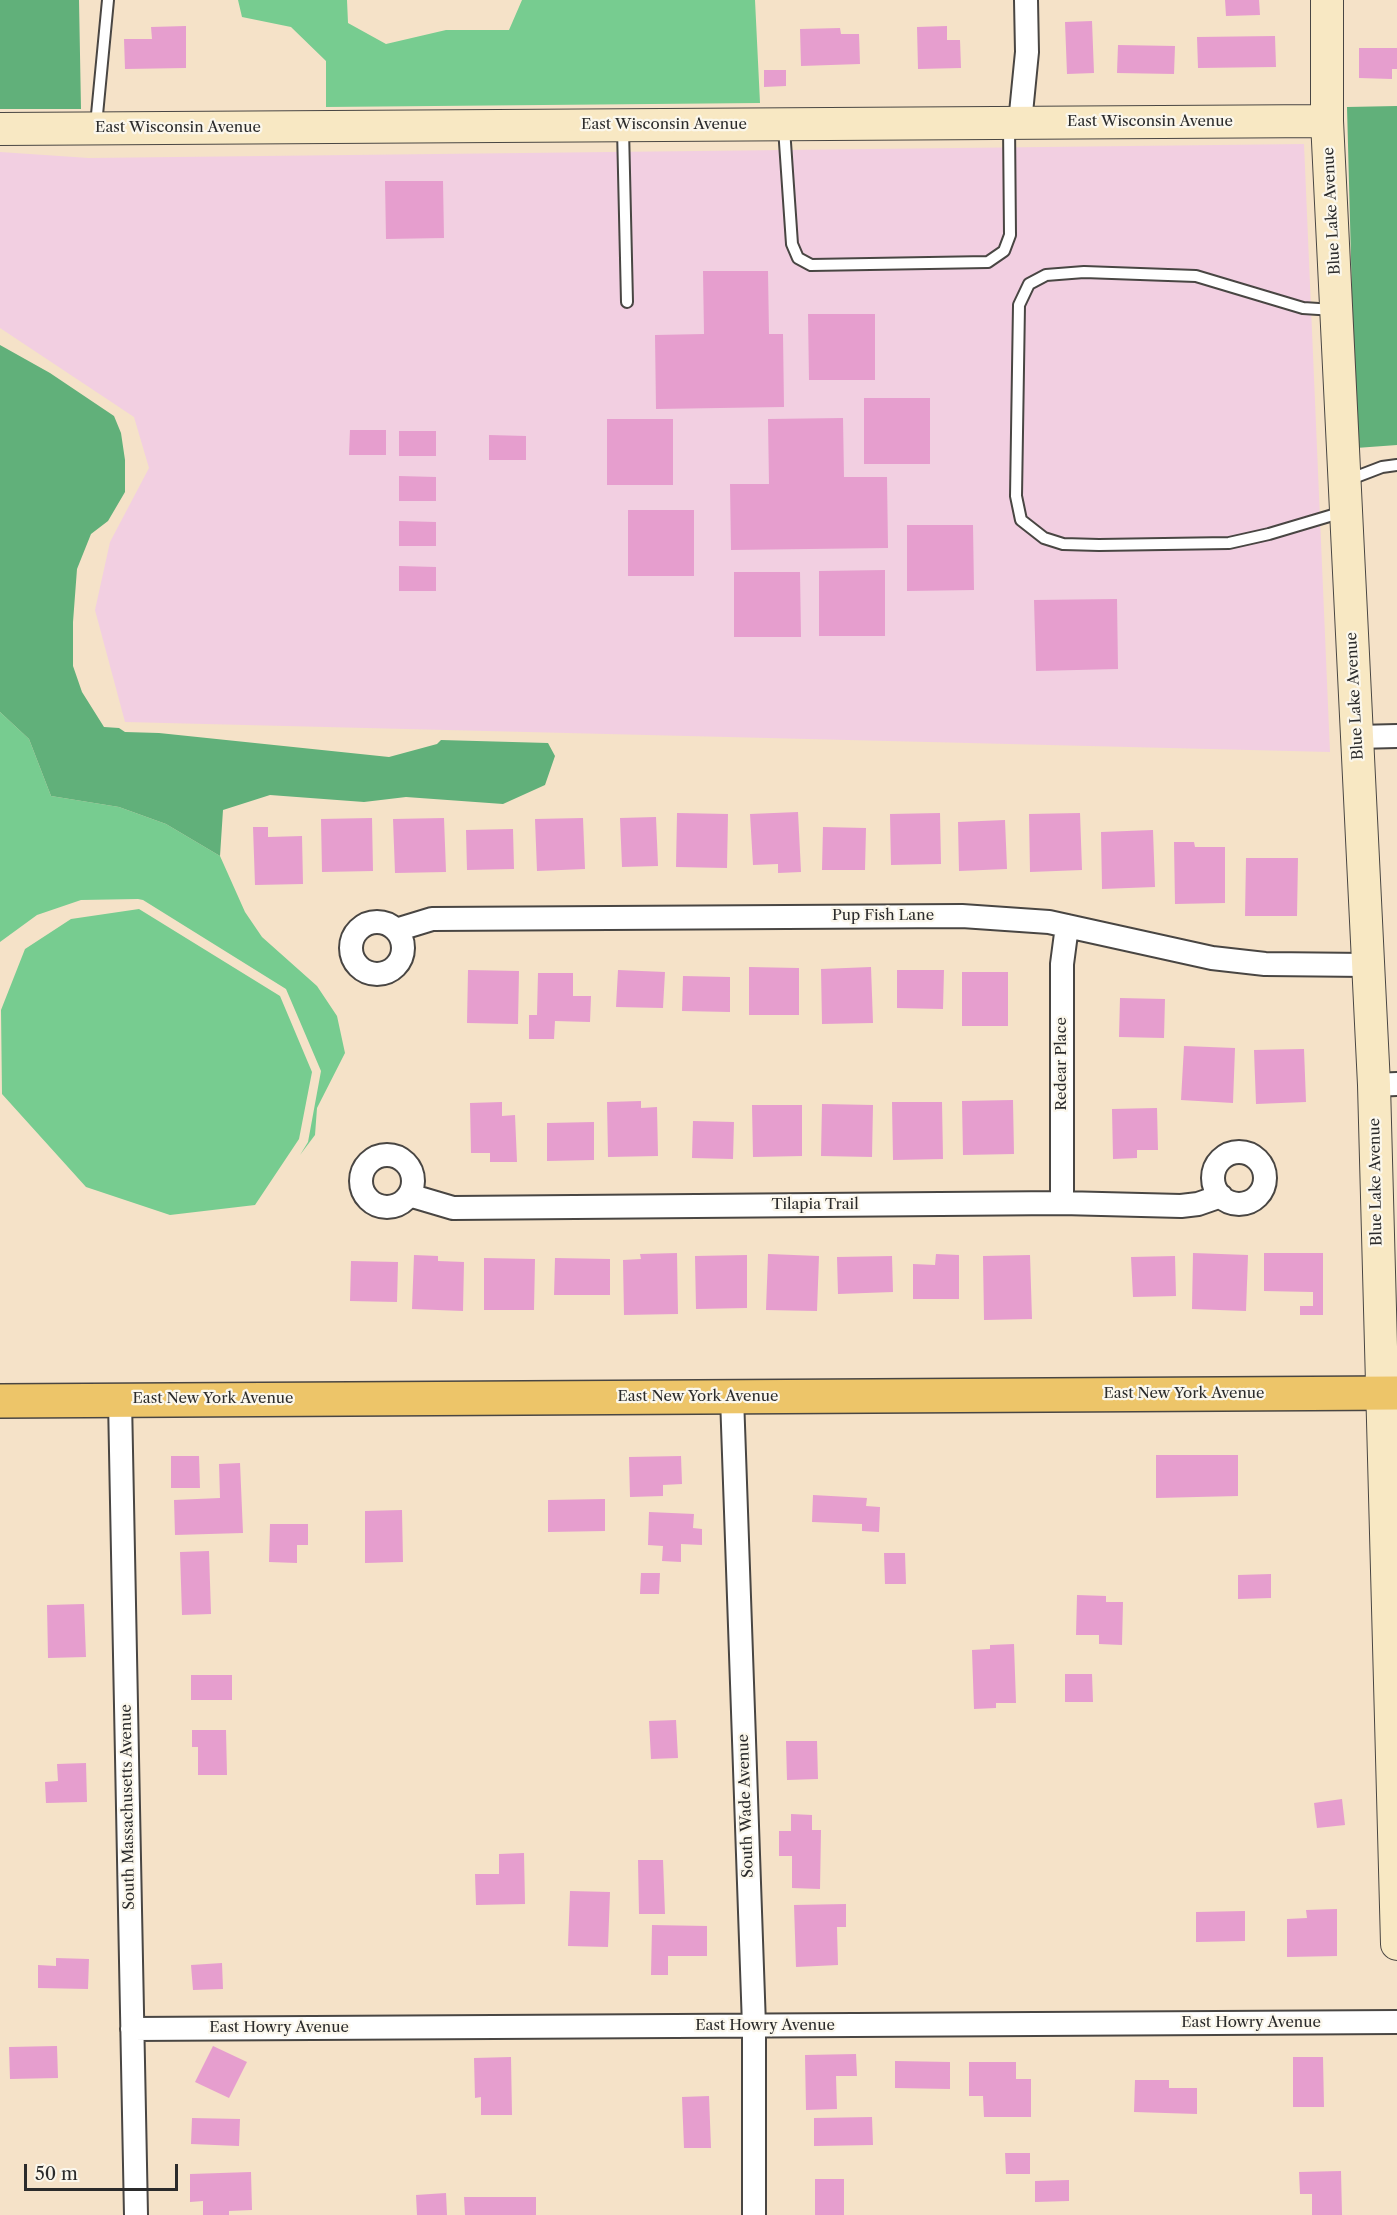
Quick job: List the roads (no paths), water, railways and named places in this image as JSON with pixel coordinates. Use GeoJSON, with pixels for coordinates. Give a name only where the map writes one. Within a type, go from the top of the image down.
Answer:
{"type":"FeatureCollection","features":[{"type":"Feature","properties":{"kind":"main road","name":"Blue Lake Avenue"},"geometry":{"type":"LineString","coordinates":[[1327,0],[1327,121],[1368,965],[1385,1084],[1397,1944]]}},
{"type":"Feature","properties":{"kind":"main road","name":"East Wisconsin Avenue"},"geometry":{"type":"LineString","coordinates":[[0,129],[1327,121]]}},
{"type":"Feature","properties":{"kind":"main road","name":"East New York Avenue"},"geometry":{"type":"LineString","coordinates":[[0,1401],[1389,1393]]}},
{"type":"Feature","properties":{"kind":"street"},"geometry":{"type":"LineString","coordinates":[[1015,123],[1027,52],[1026,0]]}},
{"type":"Feature","properties":{"kind":"street"},"geometry":{"type":"LineString","coordinates":[[1357,737],[1397,736]]}},
{"type":"Feature","properties":{"kind":"street","name":"Pup Fish Lane"},"geometry":{"type":"LineString","coordinates":[[396,930],[432,919],[951,916],[1049,922],[1212,958],[1265,964],[1368,965]]}},
{"type":"Feature","properties":{"kind":"street","name":"Redear Place"},"geometry":{"type":"LineString","coordinates":[[1062,1203],[1062,964],[1067,926]]}},
{"type":"Feature","properties":{"kind":"street","name":"Tilapia Trail"},"geometry":{"type":"LineString","coordinates":[[409,1195],[453,1208],[1062,1203],[1181,1206],[1198,1204],[1221,1196]]}},
{"type":"Feature","properties":{"kind":"street","name":"South Wade Avenue"},"geometry":{"type":"LineString","coordinates":[[732,1396],[754,2026],[754,2215]]}},
{"type":"Feature","properties":{"kind":"street","name":"South Massachusetts Avenue"},"geometry":{"type":"LineString","coordinates":[[120,1400],[136,2215]]}},
{"type":"Feature","properties":{"kind":"street","name":"East Howry Avenue"},"geometry":{"type":"LineString","coordinates":[[132,2029],[1397,2022]]}},
{"type":"Feature","properties":{"kind":"lane"},"geometry":{"type":"LineString","coordinates":[[96,129],[108,0]]}},
{"type":"Feature","properties":{"kind":"lane"},"geometry":{"type":"LineString","coordinates":[[784,125],[792,244],[798,258],[811,265],[988,262],[1004,251],[1010,235],[1015,123]]}},
{"type":"Feature","properties":{"kind":"lane"},"geometry":{"type":"LineString","coordinates":[[623,126],[627,302]]}},
{"type":"Feature","properties":{"kind":"lane"},"geometry":{"type":"LineString","coordinates":[[1337,310],[1303,308],[1196,276],[1084,272],[1046,275],[1029,284],[1019,305],[1016,495],[1021,520],[1044,538],[1063,544],[1229,543],[1269,534],[1346,496],[1382,467],[1397,465]]}}]}
